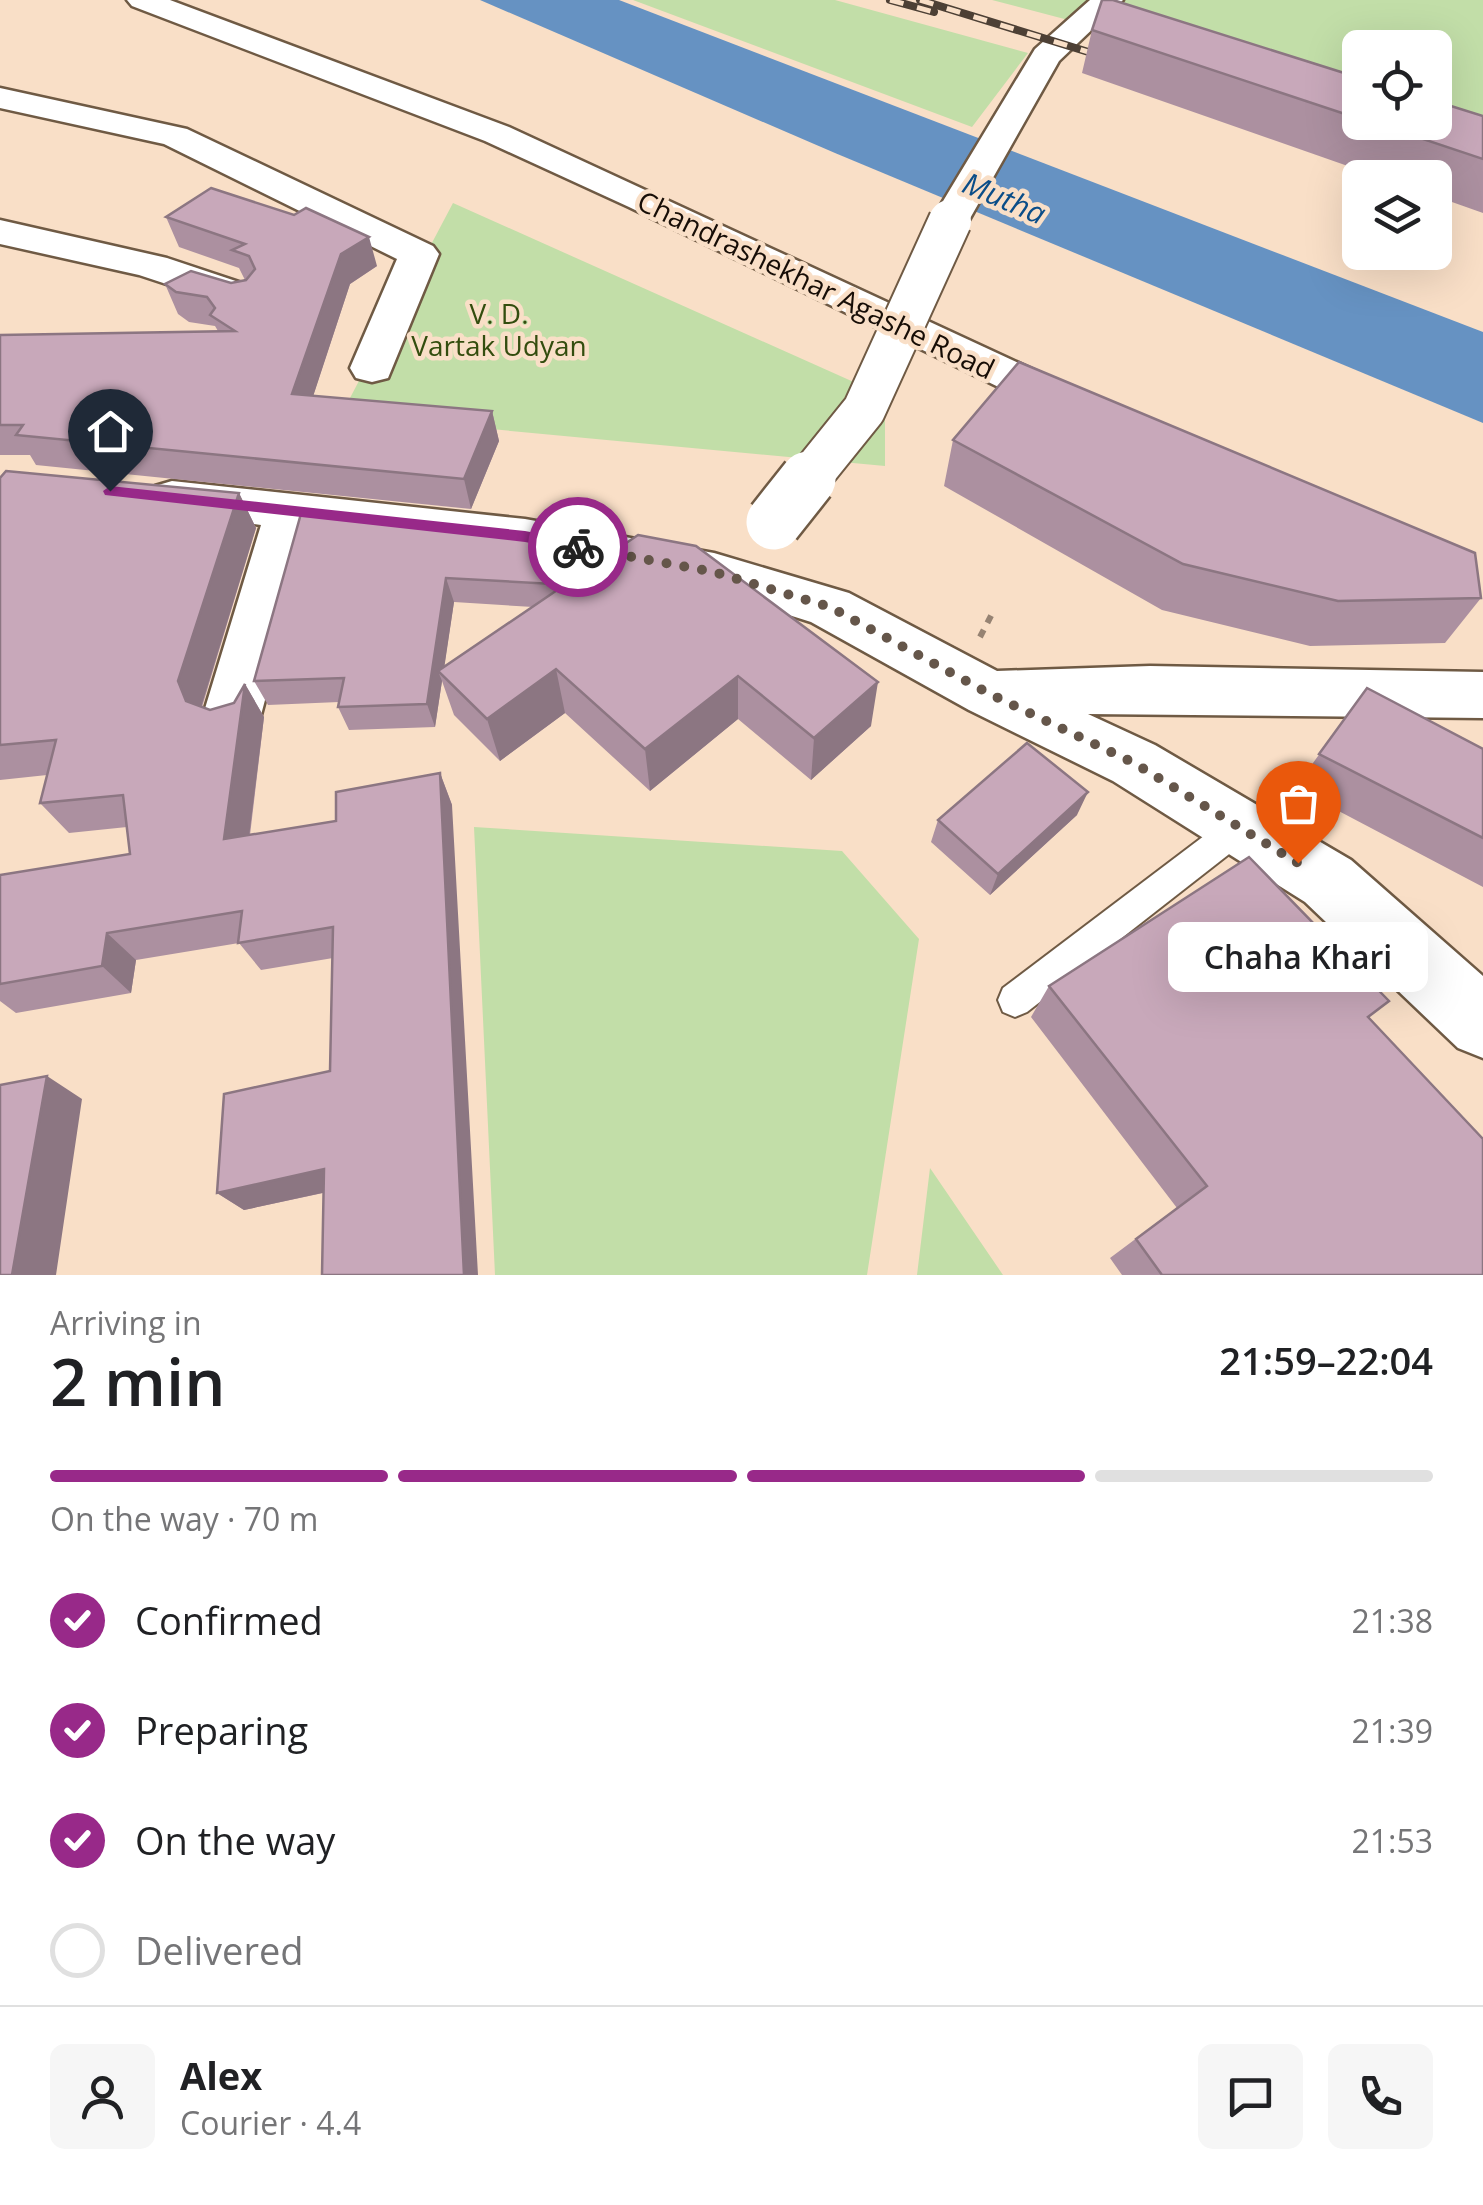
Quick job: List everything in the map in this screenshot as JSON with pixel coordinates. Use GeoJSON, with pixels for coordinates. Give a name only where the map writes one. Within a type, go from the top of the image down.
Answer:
{"type":"FeatureCollection","features":[{"type":"Feature","properties":{"kind":"street","name":"Chandrashekhar Agashe Road"},"geometry":{"type":"LineString","coordinates":[[142,0],[498,134],[770,261],[931,342],[1107,421]]}},
{"type":"Feature","properties":{"kind":"street"},"geometry":{"type":"LineString","coordinates":[[774,522],[864,410],[950,221],[1046,56],[1108,0]]}},
{"type":"Feature","properties":{"kind":"street"},"geometry":{"type":"LineString","coordinates":[[0,137],[14,101],[175,136],[419,254],[372,368]]}},
{"type":"Feature","properties":{"kind":"street"},"geometry":{"type":"LineString","coordinates":[[0,232],[112,255],[242,296]]}},
{"type":"Feature","properties":{"kind":"street"},"geometry":{"type":"LineString","coordinates":[[114,492],[525,537],[714,572],[830,607],[990,694],[1134,763],[1328,880],[1483,1023]]}},
{"type":"Feature","properties":{"kind":"street"},"geometry":{"type":"LineString","coordinates":[[232,715],[290,511]]}},
{"type":"Feature","properties":{"kind":"street"},"geometry":{"type":"LineString","coordinates":[[990,694],[1150,689],[1483,695]]}},
{"type":"Feature","properties":{"kind":"lane"},"geometry":{"type":"LineString","coordinates":[[1015,1000],[1240,827]]}},
{"type":"Feature","properties":{"kind":"green space"},"geometry":{"type":"Polygon","coordinates":[[[633,0],[835,0],[1028,53],[972,127],[633,0]]]}},
{"type":"Feature","properties":{"kind":"green space"},"geometry":{"type":"Polygon","coordinates":[[[992,0],[1483,0],[1483,158],[1452,135],[1452,30],[1342,30],[1342,110],[1129,36],[992,0]]]}},
{"type":"Feature","properties":{"kind":"green space","name":"V. D. Vartak Udyan"},"geometry":{"type":"Polygon","coordinates":[[[453,203],[885,396],[885,466],[341,415],[453,203]]]}},
{"type":"Feature","properties":{"kind":"green space"},"geometry":{"type":"Polygon","coordinates":[[[474,827],[842,851],[919,939],[867,1275],[495,1275],[474,827]]]}},
{"type":"Feature","properties":{"kind":"green space"},"geometry":{"type":"Polygon","coordinates":[[[930,1168],[1003,1275],[917,1275],[930,1168]]]}},
{"type":"Feature","properties":{"kind":"water","name":"Mutha"},"geometry":{"type":"Polygon","coordinates":[[[480,0],[619,0],[1483,332],[1483,423],[835,153],[480,0]]]}},
{"type":"Feature","properties":{"kind":"building"},"geometry":{"type":"Polygon","coordinates":[[[1102,0],[1113,0],[1342,72],[1342,113],[1092,30],[1102,0]]]}},
{"type":"Feature","properties":{"kind":"building"},"geometry":{"type":"Polygon","coordinates":[[[1452,106],[1483,116],[1483,159],[1426,140],[1452,140],[1452,106]]]}},
{"type":"Feature","properties":{"kind":"building"},"geometry":{"type":"Polygon","coordinates":[[[211,188],[294,215],[306,208],[369,237],[341,254],[292,394],[492,411],[464,479],[16,435],[23,425],[0,425],[0,335],[235,331],[210,315],[215,308],[207,297],[176,292],[165,284],[191,271],[231,283],[246,280],[255,269],[249,256],[232,250],[245,244],[166,217],[211,188]]]}},
{"type":"Feature","properties":{"kind":"building"},"geometry":{"type":"Polygon","coordinates":[[[1019,362],[1475,553],[1481,598],[1338,601],[1183,564],[953,440],[1019,362]]]}},
{"type":"Feature","properties":{"kind":"building"},"geometry":{"type":"Polygon","coordinates":[[[6,471],[239,493],[178,681],[186,701],[210,710],[234,703],[245,684],[224,839],[336,821],[336,792],[440,773],[464,1275],[322,1275],[324,1169],[217,1193],[224,1094],[330,1071],[333,927],[238,943],[242,911],[107,933],[102,966],[0,984],[0,875],[130,854],[123,795],[40,803],[56,740],[0,745],[0,478],[6,471]]]}},
{"type":"Feature","properties":{"kind":"building"},"geometry":{"type":"Polygon","coordinates":[[[302,510],[564,543],[553,584],[446,578],[427,704],[338,707],[344,678],[254,681],[302,510]]]}},
{"type":"Feature","properties":{"kind":"building"},"geometry":{"type":"Polygon","coordinates":[[[638,535],[696,546],[878,682],[814,738],[738,676],[645,749],[556,669],[487,719],[438,671],[638,535]]]}},
{"type":"Feature","properties":{"kind":"building"},"geometry":{"type":"Polygon","coordinates":[[[1367,688],[1483,749],[1483,838],[1319,754],[1367,688]]]}},
{"type":"Feature","properties":{"kind":"building"},"geometry":{"type":"Polygon","coordinates":[[[1027,743],[1088,792],[998,874],[938,820],[1027,743]]]}},
{"type":"Feature","properties":{"kind":"building"},"geometry":{"type":"Polygon","coordinates":[[[1249,857],[1389,1001],[1368,1017],[1483,1139],[1483,1275],[1162,1275],[1136,1239],[1207,1186],[1049,986],[1249,857]]]}},
{"type":"Feature","properties":{"kind":"building"},"geometry":{"type":"Polygon","coordinates":[[[47,1076],[12,1275],[0,1275],[0,1085],[47,1076]]]}},
{"type":"Feature","properties":{"kind":"railway"},"geometry":{"type":"LineString","coordinates":[[890,0],[934,12]]}},
{"type":"Feature","properties":{"kind":"railway"},"geometry":{"type":"LineString","coordinates":[[920,0],[1111,59]]}},
{"type":"Feature","properties":{"kind":"way so far"},"geometry":{"type":"LineString","coordinates":[[578,547],[714,572],[830,607],[990,694],[1134,763],[1298,863]]}},
{"type":"Feature","properties":{"kind":"place","name":"Chaha Khari"},"geometry":{"type":"Point","coordinates":[1298,863]}},
{"type":"Feature","properties":{"kind":"route"},"geometry":{"type":"LineString","coordinates":[[110,491],[525,537],[578,547]]}}]}
